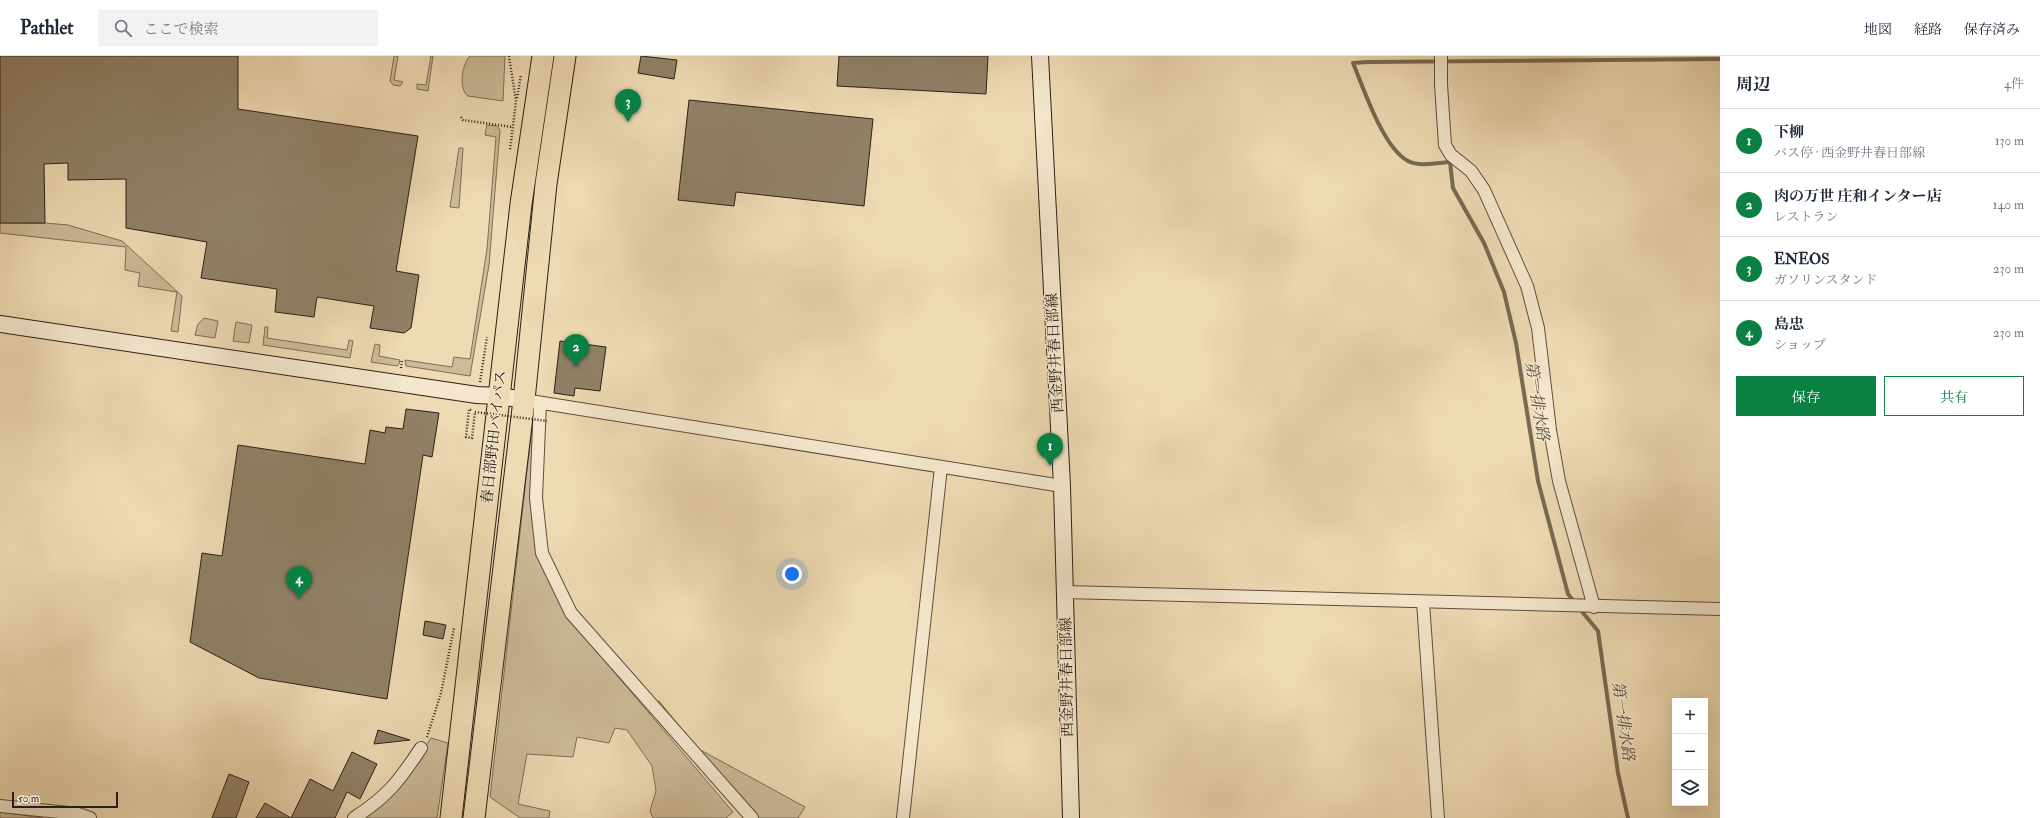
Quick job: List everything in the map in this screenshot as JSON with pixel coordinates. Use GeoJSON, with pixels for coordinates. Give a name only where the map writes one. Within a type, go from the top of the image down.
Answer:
{"type":"FeatureCollection","features":[{"type":"Feature","properties":{"kind":"highway","name":"春日部野田バイパス"},"geometry":{"type":"LineString","coordinates":[[451,818],[521,204],[543,56]]}},
{"type":"Feature","properties":{"kind":"highway","name":"春日部野田バイパス"},"geometry":{"type":"LineString","coordinates":[[474,818],[532,401],[546,184],[565,56]]}},
{"type":"Feature","properties":{"kind":"main road","name":"西金野井春日部線"},"geometry":{"type":"LineString","coordinates":[[1040,56],[1062,486],[1071,818]]}},
{"type":"Feature","properties":{"kind":"main road"},"geometry":{"type":"LineString","coordinates":[[0,324],[477,395],[499,396],[532,401]]}},
{"type":"Feature","properties":{"kind":"street"},"geometry":{"type":"LineString","coordinates":[[1441,56],[1441,84],[1445,145],[1450,156],[1471,171],[1484,190],[1527,286],[1538,328],[1550,430],[1559,482],[1594,607]]}},
{"type":"Feature","properties":{"kind":"street"},"geometry":{"type":"LineString","coordinates":[[752,818],[571,613],[542,553],[536,498],[532,401],[1062,486]]}},
{"type":"Feature","properties":{"kind":"street"},"geometry":{"type":"LineString","coordinates":[[903,818],[940,467]]}},
{"type":"Feature","properties":{"kind":"street"},"geometry":{"type":"LineString","coordinates":[[1065,592],[1594,607],[1720,609]]}},
{"type":"Feature","properties":{"kind":"street"},"geometry":{"type":"LineString","coordinates":[[1423,602],[1438,818]]}},
{"type":"Feature","properties":{"kind":"street"},"geometry":{"type":"LineString","coordinates":[[354,818],[382,798],[396,785],[421,748]]}},
{"type":"Feature","properties":{"kind":"street"},"geometry":{"type":"LineString","coordinates":[[0,806],[78,814],[90,818]]}},
{"type":"Feature","properties":{"kind":"path"},"geometry":{"type":"LineString","coordinates":[[516,100],[522,71]]}},
{"type":"Feature","properties":{"kind":"path"},"geometry":{"type":"LineString","coordinates":[[461,117],[463,120],[512,127]]}},
{"type":"Feature","properties":{"kind":"path"},"geometry":{"type":"LineString","coordinates":[[401,368],[402,360]]}},
{"type":"Feature","properties":{"kind":"path"},"geometry":{"type":"LineString","coordinates":[[469,410],[466,437],[472,438],[475,412],[547,421]]}},
{"type":"Feature","properties":{"kind":"shaded area"},"geometry":{"type":"Polygon","coordinates":[[[394,56],[398,56],[394,80],[403,82],[400,86],[393,85],[390,81],[394,56]]]}},
{"type":"Feature","properties":{"kind":"shaded area"},"geometry":{"type":"Polygon","coordinates":[[[431,56],[433,56],[428,91],[417,89],[417,84],[426,85],[431,56]]]}},
{"type":"Feature","properties":{"kind":"shaded area"},"geometry":{"type":"Polygon","coordinates":[[[470,56],[505,56],[503,101],[468,96],[465,93],[462,76],[467,60],[470,56]]]}},
{"type":"Feature","properties":{"kind":"shaded area"},"geometry":{"type":"Polygon","coordinates":[[[487,125],[497,126],[500,130],[489,265],[470,376],[406,366],[405,360],[452,367],[454,357],[470,359],[487,249],[496,137],[485,135],[487,125]]]}},
{"type":"Feature","properties":{"kind":"shaded area"},"geometry":{"type":"Polygon","coordinates":[[[459,148],[463,148],[459,208],[450,207],[459,148]]]}},
{"type":"Feature","properties":{"kind":"shaded area"},"geometry":{"type":"Polygon","coordinates":[[[0,223],[45,223],[68,225],[122,241],[182,296],[178,332],[171,331],[177,292],[138,286],[140,273],[125,270],[126,247],[0,233],[0,223]]]}},
{"type":"Feature","properties":{"kind":"shaded area"},"geometry":{"type":"Polygon","coordinates":[[[204,318],[218,321],[215,338],[195,335],[198,324],[204,318]]]}},
{"type":"Feature","properties":{"kind":"shaded area"},"geometry":{"type":"Polygon","coordinates":[[[236,322],[252,325],[249,343],[233,341],[236,322]]]}},
{"type":"Feature","properties":{"kind":"shaded area"},"geometry":{"type":"Polygon","coordinates":[[[265,327],[268,327],[267,338],[347,350],[349,340],[353,341],[350,358],[263,345],[265,327]]]}},
{"type":"Feature","properties":{"kind":"shaded area"},"geometry":{"type":"Polygon","coordinates":[[[375,344],[380,345],[379,356],[400,360],[399,364],[397,366],[371,362],[375,344]]]}},
{"type":"Feature","properties":{"kind":"shaded area"},"geometry":{"type":"Polygon","coordinates":[[[535,425],[544,545],[593,647],[733,812],[726,818],[653,818],[650,811],[656,791],[652,766],[627,730],[615,728],[609,743],[577,737],[573,757],[527,754],[518,804],[550,811],[549,818],[520,818],[490,797],[532,427],[535,425]]]}},
{"type":"Feature","properties":{"kind":"shaded area"},"geometry":{"type":"Polygon","coordinates":[[[659,701],[697,748],[805,807],[798,818],[751,818],[655,703],[659,701]]]}},
{"type":"Feature","properties":{"kind":"shaded area"},"geometry":{"type":"Polygon","coordinates":[[[431,738],[448,743],[437,818],[363,818],[417,759],[431,738]]]}},
{"type":"Feature","properties":{"kind":"shaded area"},"geometry":{"type":"Polygon","coordinates":[[[0,812],[43,818],[0,818],[0,812]]]}},
{"type":"Feature","properties":{"kind":"building"},"geometry":{"type":"Polygon","coordinates":[[[0,56],[238,56],[238,109],[418,136],[396,271],[419,275],[411,328],[404,333],[370,328],[374,306],[317,297],[314,317],[275,312],[277,289],[201,278],[207,242],[126,228],[126,179],[68,180],[68,163],[44,164],[45,223],[0,223],[0,56]]]}},
{"type":"Feature","properties":{"kind":"building"},"geometry":{"type":"Polygon","coordinates":[[[641,56],[677,60],[674,79],[638,73],[641,56]]]}},
{"type":"Feature","properties":{"kind":"building"},"geometry":{"type":"Polygon","coordinates":[[[839,56],[988,56],[986,94],[837,86],[839,56]]]}},
{"type":"Feature","properties":{"kind":"building"},"geometry":{"type":"Polygon","coordinates":[[[689,100],[873,119],[864,206],[736,192],[734,206],[678,200],[689,100]]]}},
{"type":"Feature","properties":{"kind":"building"},"geometry":{"type":"Polygon","coordinates":[[[560,341],[606,347],[600,391],[575,388],[574,396],[554,393],[560,341]]]}},
{"type":"Feature","properties":{"kind":"building"},"geometry":{"type":"Polygon","coordinates":[[[406,409],[439,413],[432,457],[423,455],[387,699],[259,678],[190,642],[202,553],[222,556],[238,445],[365,464],[370,430],[385,433],[386,427],[403,429],[406,409]]]}},
{"type":"Feature","properties":{"kind":"building"},"geometry":{"type":"Polygon","coordinates":[[[425,621],[446,625],[443,639],[423,635],[425,621]]]}},
{"type":"Feature","properties":{"kind":"building"},"geometry":{"type":"Polygon","coordinates":[[[378,730],[410,740],[374,744],[378,730]]]}},
{"type":"Feature","properties":{"kind":"building"},"geometry":{"type":"Polygon","coordinates":[[[352,752],[377,764],[360,799],[347,792],[335,818],[291,818],[310,779],[333,791],[352,752]]]}},
{"type":"Feature","properties":{"kind":"building"},"geometry":{"type":"Polygon","coordinates":[[[229,774],[249,782],[236,818],[212,818],[229,774]]]}},
{"type":"Feature","properties":{"kind":"building"},"geometry":{"type":"Polygon","coordinates":[[[265,803],[291,818],[256,818],[265,803]]]}},
{"type":"Feature","properties":{"kind":"waterway","name":"第一排水路"},"geometry":{"type":"LineString","coordinates":[[1575,603],[1568,594],[1538,481],[1516,343],[1504,292],[1484,243],[1453,188],[1450,162],[1418,164],[1408,161],[1399,154],[1390,144],[1375,117],[1353,63],[1720,59]]}},
{"type":"Feature","properties":{"kind":"waterway","name":"第一排水路"},"geometry":{"type":"LineString","coordinates":[[1579,608],[1598,631],[1618,773],[1628,818]]}},
{"type":"Feature","properties":{"kind":"place","name":"ENEOS"},"geometry":{"type":"Point","coordinates":[628,122]}},
{"type":"Feature","properties":{"kind":"place","name":"肉の万世 庄和インター店"},"geometry":{"type":"Point","coordinates":[576,367]}},
{"type":"Feature","properties":{"kind":"place","name":"下柳"},"geometry":{"type":"Point","coordinates":[1050,466]}},
{"type":"Feature","properties":{"kind":"place","name":"島忠"},"geometry":{"type":"Point","coordinates":[299,599]}}]}
